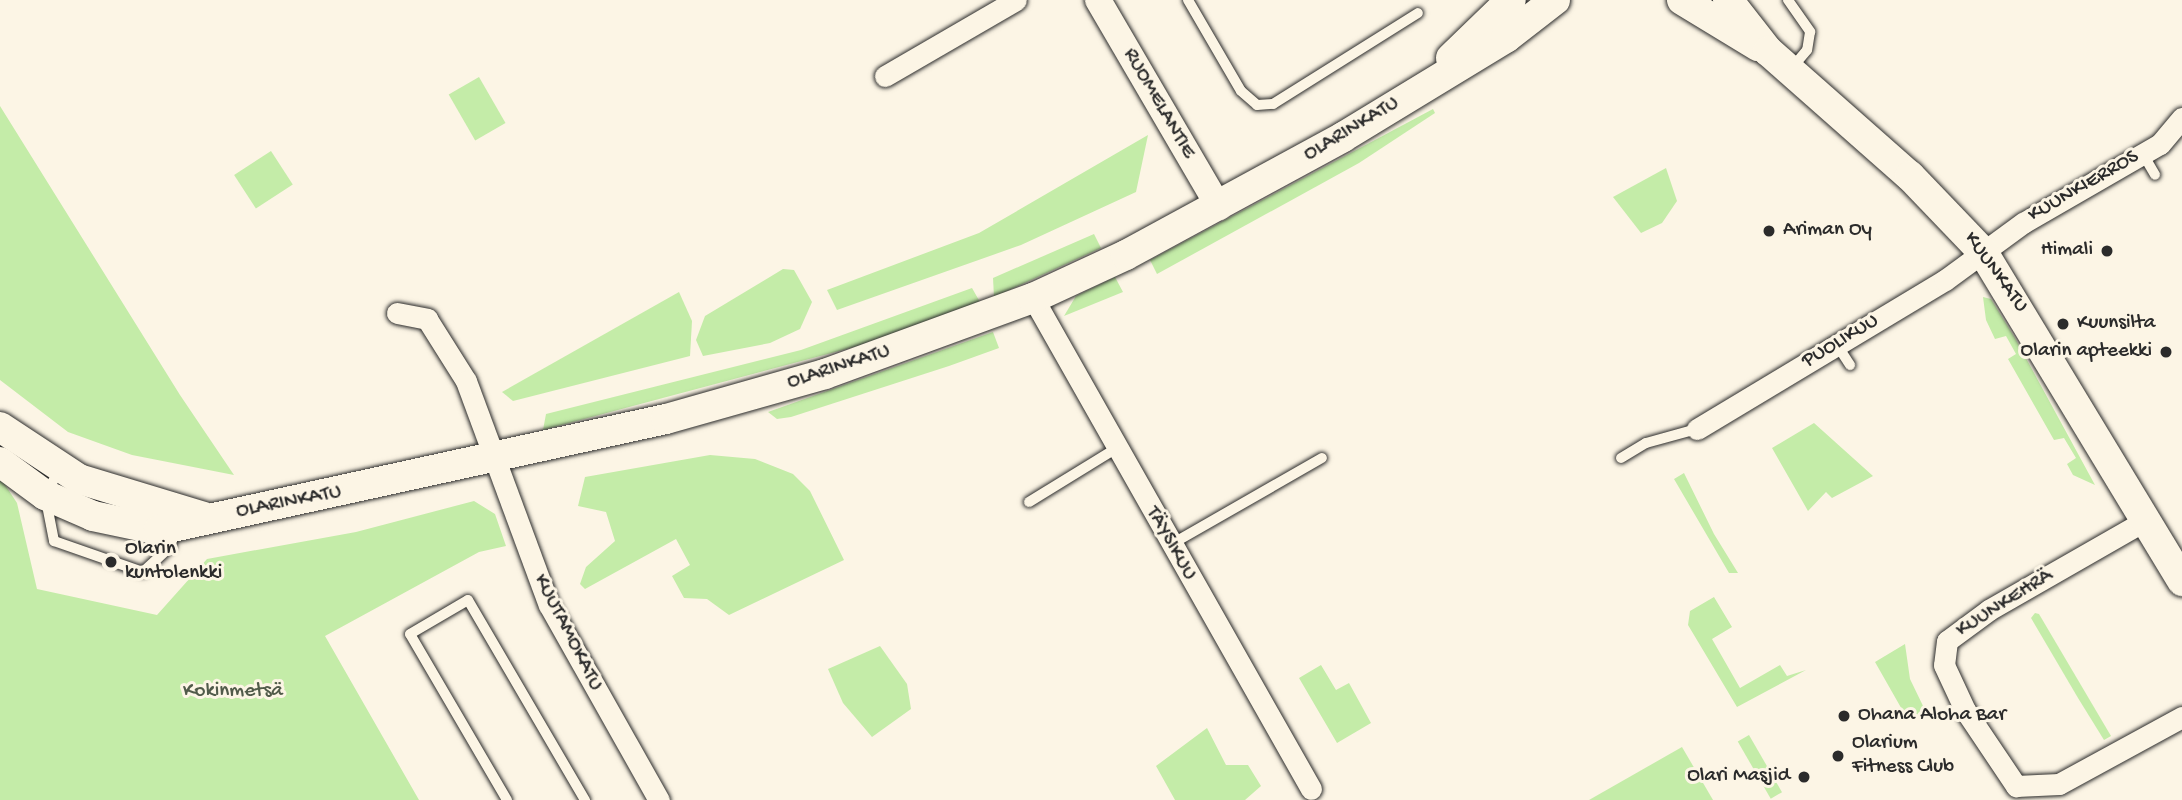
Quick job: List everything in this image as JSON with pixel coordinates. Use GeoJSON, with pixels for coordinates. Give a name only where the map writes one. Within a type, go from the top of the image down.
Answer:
{"type":"FeatureCollection","features":[{"type":"Feature","properties":{"kind":"main road","name":"OLARINKATU"},"geometry":{"type":"LineString","coordinates":[[1425,84],[1511,0]]}},
{"type":"Feature","properties":{"kind":"main road","name":"OLARINKATU"},"geometry":{"type":"LineString","coordinates":[[53,482],[112,491],[186,516],[495,458],[825,374],[1033,298],[1219,207],[1506,38],[1555,0]]}},
{"type":"Feature","properties":{"kind":"main road","name":"KUUNKATU"},"geometry":{"type":"LineString","coordinates":[[1682,0],[1768,51],[1910,176],[1983,252],[2182,581]]}},
{"type":"Feature","properties":{"kind":"main road","name":"KUUNKATU"},"geometry":{"type":"LineString","coordinates":[[1728,0],[1768,51]]}},
{"type":"Feature","properties":{"kind":"main road"},"geometry":{"type":"LineString","coordinates":[[0,426],[53,482]]}},
{"type":"Feature","properties":{"kind":"main road"},"geometry":{"type":"LineString","coordinates":[[0,462],[53,482]]}},
{"type":"Feature","properties":{"kind":"street"},"geometry":{"type":"LineString","coordinates":[[885,76],[1016,0]]}},
{"type":"Feature","properties":{"kind":"street","name":"RUOMELANTIE"},"geometry":{"type":"LineString","coordinates":[[1098,0],[1219,207]]}},
{"type":"Feature","properties":{"kind":"street","name":"KUUNKIERROS"},"geometry":{"type":"LineString","coordinates":[[1983,252],[2143,154],[2182,118]]}},
{"type":"Feature","properties":{"kind":"street","name":"PUOLIKUU"},"geometry":{"type":"LineString","coordinates":[[1698,429],[1983,252]]}},
{"type":"Feature","properties":{"kind":"street","name":"TÄYSIKUU"},"geometry":{"type":"LineString","coordinates":[[1033,298],[1115,449],[1311,795]]}},
{"type":"Feature","properties":{"kind":"street","name":"KUUTAMOKATU"},"geometry":{"type":"LineString","coordinates":[[397,313],[427,319],[466,381],[550,605],[659,800]]}},
{"type":"Feature","properties":{"kind":"street","name":"KUUNKEHRÄ"},"geometry":{"type":"LineString","coordinates":[[2146,520],[1989,610],[1947,641],[1944,665],[1965,710],[2016,786],[2059,784],[2182,717]]}},
{"type":"Feature","properties":{"kind":"lane"},"geometry":{"type":"LineString","coordinates":[[1188,0],[1241,91],[1257,105],[1294,92],[1418,13]]}},
{"type":"Feature","properties":{"kind":"lane"},"geometry":{"type":"LineString","coordinates":[[1788,0],[1810,32],[1807,50],[1790,70]]}},
{"type":"Feature","properties":{"kind":"lane"},"geometry":{"type":"LineString","coordinates":[[2143,154],[2155,175]]}},
{"type":"Feature","properties":{"kind":"lane"},"geometry":{"type":"LineString","coordinates":[[1837,345],[1850,365]]}},
{"type":"Feature","properties":{"kind":"lane"},"geometry":{"type":"LineString","coordinates":[[1621,458],[1646,443],[1698,429]]}},
{"type":"Feature","properties":{"kind":"lane"},"geometry":{"type":"LineString","coordinates":[[1029,502],[1115,449]]}},
{"type":"Feature","properties":{"kind":"lane"},"geometry":{"type":"LineString","coordinates":[[1170,545],[1322,458]]}},
{"type":"Feature","properties":{"kind":"lane"},"geometry":{"type":"LineString","coordinates":[[53,482],[54,541],[143,572],[171,546],[186,516]]}},
{"type":"Feature","properties":{"kind":"lane"},"geometry":{"type":"LineString","coordinates":[[508,800],[410,634],[468,600],[586,800]]}},
{"type":"Feature","properties":{"kind":"green space"},"geometry":{"type":"Polygon","coordinates":[[[479,77],[506,123],[475,140],[449,94],[479,77]]]}},
{"type":"Feature","properties":{"kind":"green space"},"geometry":{"type":"Polygon","coordinates":[[[0,106],[180,395],[234,475],[132,455],[68,432],[0,380],[0,106]]]}},
{"type":"Feature","properties":{"kind":"green space"},"geometry":{"type":"Polygon","coordinates":[[[1433,109],[1435,113],[1359,163],[1157,274],[1150,260],[1433,109]]]}},
{"type":"Feature","properties":{"kind":"green space"},"geometry":{"type":"Polygon","coordinates":[[[1148,135],[1136,192],[1021,245],[837,310],[827,290],[979,233],[1148,135]]]}},
{"type":"Feature","properties":{"kind":"green space"},"geometry":{"type":"Polygon","coordinates":[[[271,151],[293,185],[256,209],[234,175],[271,151]]]}},
{"type":"Feature","properties":{"kind":"green space"},"geometry":{"type":"Polygon","coordinates":[[[1666,168],[1677,201],[1662,223],[1641,233],[1613,197],[1666,168]]]}},
{"type":"Feature","properties":{"kind":"green space"},"geometry":{"type":"Polygon","coordinates":[[[1094,234],[1101,248],[994,297],[993,278],[1094,234]]]}},
{"type":"Feature","properties":{"kind":"green space"},"geometry":{"type":"Polygon","coordinates":[[[783,269],[794,270],[812,302],[800,329],[770,343],[703,356],[696,340],[705,316],[783,269]]]}},
{"type":"Feature","properties":{"kind":"green space"},"geometry":{"type":"Polygon","coordinates":[[[1115,277],[1123,292],[1064,316],[1076,296],[1115,277]]]}},
{"type":"Feature","properties":{"kind":"green space"},"geometry":{"type":"Polygon","coordinates":[[[972,288],[980,302],[858,346],[543,430],[546,414],[801,350],[972,288]]]}},
{"type":"Feature","properties":{"kind":"green space"},"geometry":{"type":"Polygon","coordinates":[[[679,292],[692,321],[690,356],[513,401],[502,392],[679,292]]]}},
{"type":"Feature","properties":{"kind":"green space"},"geometry":{"type":"Polygon","coordinates":[[[1983,297],[1991,299],[2015,338],[2095,485],[2073,475],[2067,464],[2076,458],[2064,438],[2054,440],[2008,359],[2016,354],[2006,336],[1995,339],[1986,320],[1983,297]]]}},
{"type":"Feature","properties":{"kind":"green space"},"geometry":{"type":"Polygon","coordinates":[[[993,332],[999,348],[949,366],[791,417],[777,419],[768,412],[993,332]]]}},
{"type":"Feature","properties":{"kind":"green space"},"geometry":{"type":"Polygon","coordinates":[[[1814,423],[1873,476],[1832,498],[1826,492],[1808,511],[1772,448],[1814,423]]]}},
{"type":"Feature","properties":{"kind":"green space"},"geometry":{"type":"Polygon","coordinates":[[[710,455],[755,459],[793,474],[810,491],[844,560],[729,615],[707,599],[684,598],[672,576],[690,565],[676,539],[585,589],[580,584],[586,567],[615,541],[606,512],[578,506],[585,477],[710,455]]]}},
{"type":"Feature","properties":{"kind":"green space"},"geometry":{"type":"Polygon","coordinates":[[[1684,473],[1714,534],[1738,573],[1729,573],[1674,479],[1684,473]]]}},
{"type":"Feature","properties":{"kind":"green space","name":"Kokinmetsä"},"geometry":{"type":"Polygon","coordinates":[[[0,477],[17,503],[37,589],[157,615],[207,559],[356,532],[474,501],[495,514],[506,546],[479,552],[325,636],[419,800],[0,800],[0,477]]]}},
{"type":"Feature","properties":{"kind":"green space"},"geometry":{"type":"Polygon","coordinates":[[[1714,597],[1732,627],[1712,639],[1740,688],[1780,665],[1787,676],[1806,670],[1737,707],[1688,625],[1690,611],[1714,597]]]}},
{"type":"Feature","properties":{"kind":"green space"},"geometry":{"type":"Polygon","coordinates":[[[2035,613],[2039,614],[2111,736],[2104,740],[2078,698],[2031,618],[2035,613]]]}},
{"type":"Feature","properties":{"kind":"green space"},"geometry":{"type":"Polygon","coordinates":[[[1905,644],[1910,679],[1925,710],[1908,720],[1875,662],[1905,644]]]}},
{"type":"Feature","properties":{"kind":"green space"},"geometry":{"type":"Polygon","coordinates":[[[880,646],[907,684],[911,709],[872,737],[843,703],[828,669],[880,646]]]}},
{"type":"Feature","properties":{"kind":"green space"},"geometry":{"type":"Polygon","coordinates":[[[1321,665],[1336,690],[1349,683],[1371,723],[1337,743],[1299,678],[1321,665]]]}},
{"type":"Feature","properties":{"kind":"green space"},"geometry":{"type":"Polygon","coordinates":[[[1207,728],[1226,765],[1248,765],[1261,786],[1245,800],[1175,800],[1156,766],[1207,728]]]}},
{"type":"Feature","properties":{"kind":"green space"},"geometry":{"type":"Polygon","coordinates":[[[1749,735],[1782,792],[1771,799],[1738,742],[1749,735]]]}},
{"type":"Feature","properties":{"kind":"green space"},"geometry":{"type":"Polygon","coordinates":[[[1682,747],[1713,800],[1589,800],[1682,747]]]}},
{"type":"Feature","properties":{"kind":"place","name":"Ariman Oy"},"geometry":{"type":"Point","coordinates":[1769,231]}},
{"type":"Feature","properties":{"kind":"place","name":"Himali"},"geometry":{"type":"Point","coordinates":[2107,251]}},
{"type":"Feature","properties":{"kind":"place","name":"Kuunsilta"},"geometry":{"type":"Point","coordinates":[2063,324]}},
{"type":"Feature","properties":{"kind":"place","name":"Olarin apteekki"},"geometry":{"type":"Point","coordinates":[2166,352]}},
{"type":"Feature","properties":{"kind":"place","name":"Olarin kuntolenkki"},"geometry":{"type":"Point","coordinates":[111,562]}},
{"type":"Feature","properties":{"kind":"place","name":"Ohana Aloha Bar"},"geometry":{"type":"Point","coordinates":[1844,716]}},
{"type":"Feature","properties":{"kind":"place","name":"Olarium Fitness Club"},"geometry":{"type":"Point","coordinates":[1838,756]}},
{"type":"Feature","properties":{"kind":"place","name":"Olari Masjid"},"geometry":{"type":"Point","coordinates":[1804,777]}}]}
